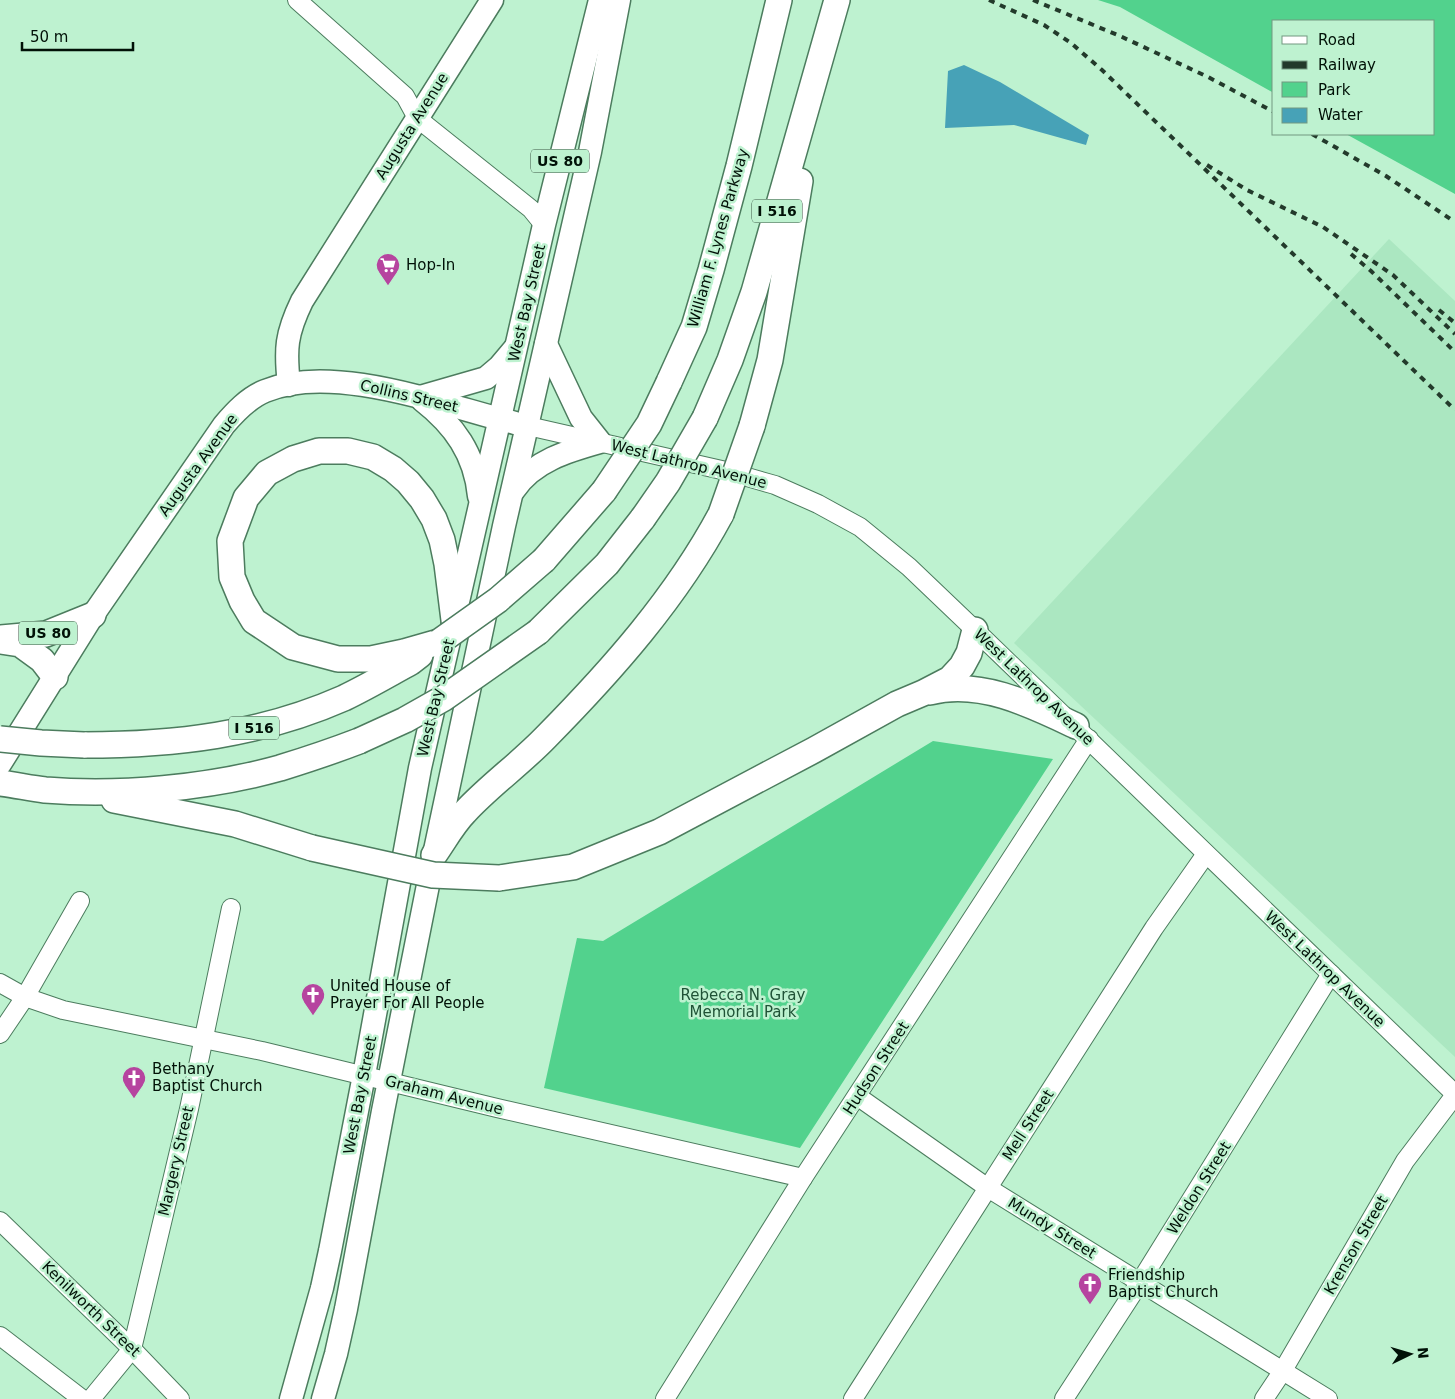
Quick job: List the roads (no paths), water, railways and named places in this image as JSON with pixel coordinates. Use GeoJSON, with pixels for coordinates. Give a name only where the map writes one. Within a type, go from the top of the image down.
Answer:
{"type":"FeatureCollection","features":[{"type":"Feature","properties":{"kind":"highway","name":"William F. Lynes Parkway"},"geometry":{"type":"LineString","coordinates":[[407,657],[439,642],[498,600],[544,560],[604,491],[649,424],[694,327],[739,166],[779,0]]}},
{"type":"Feature","properties":{"kind":"highway","name":"I 516"},"geometry":{"type":"LineString","coordinates":[[0,782],[44,790],[78,791],[161,788],[212,781],[278,768],[359,741],[405,720],[444,698],[538,632],[607,564],[643,518],[668,482],[705,418],[730,360],[754,292],[837,0]]}},
{"type":"Feature","properties":{"kind":"highway"},"geometry":{"type":"LineString","coordinates":[[434,855],[464,813],[544,740],[602,680],[666,602],[708,539],[721,514],[752,426],[770,360],[800,182],[837,0]]}},
{"type":"Feature","properties":{"kind":"highway"},"geometry":{"type":"LineString","coordinates":[[407,657],[338,659],[293,647],[254,621],[242,601],[232,577],[230,541],[246,498],[267,473],[293,459],[319,451],[348,451],[372,457],[393,469],[408,482],[422,499],[434,519],[442,540],[447,564],[454,620]]}},
{"type":"Feature","properties":{"kind":"highway","name":"US 80"},"geometry":{"type":"LineString","coordinates":[[0,639],[46,634],[93,615]]}},
{"type":"Feature","properties":{"kind":"highway"},"geometry":{"type":"LineString","coordinates":[[78,791],[130,804],[235,824],[312,848],[433,875],[499,878],[573,867],[659,832],[898,704],[950,679],[962,666],[969,653],[975,630]]}},
{"type":"Feature","properties":{"kind":"highway"},"geometry":{"type":"LineString","coordinates":[[0,639],[20,644],[42,660],[55,677]]}},
{"type":"Feature","properties":{"kind":"highway","name":"I 516"},"geometry":{"type":"LineString","coordinates":[[0,739],[34,743],[84,745],[156,744],[232,734],[323,706],[366,686],[407,657]]}},
{"type":"Feature","properties":{"kind":"highway"},"geometry":{"type":"LineString","coordinates":[[923,693],[943,688],[992,693],[1019,701],[1082,732]]}},
{"type":"Feature","properties":{"kind":"main road","name":"Augusta Avenue"},"geometry":{"type":"LineString","coordinates":[[0,764],[93,615],[224,425],[249,400],[264,392],[289,385],[286,347],[288,333],[297,309],[492,0]]}},
{"type":"Feature","properties":{"kind":"main road","name":"West Bay Street"},"geometry":{"type":"LineString","coordinates":[[291,1399],[322,1288],[364,1075],[420,768],[544,224],[600,0]]}},
{"type":"Feature","properties":{"kind":"main road","name":"West Bay Street"},"geometry":{"type":"LineString","coordinates":[[323,1399],[346,1309],[434,855],[512,493],[590,152],[620,0]]}},
{"type":"Feature","properties":{"kind":"main road"},"geometry":{"type":"LineString","coordinates":[[512,493],[520,481],[548,460],[575,449],[600,442],[581,418],[546,344]]}},
{"type":"Feature","properties":{"kind":"main road"},"geometry":{"type":"LineString","coordinates":[[420,398],[486,378],[499,367],[516,346]]}},
{"type":"Feature","properties":{"kind":"main road","name":"Collins Street"},"geometry":{"type":"LineString","coordinates":[[289,385],[341,382],[375,387],[528,426]]}},
{"type":"Feature","properties":{"kind":"main road"},"geometry":{"type":"LineString","coordinates":[[420,398],[440,414],[465,447],[474,469],[480,505]]}},
{"type":"Feature","properties":{"kind":"street"},"geometry":{"type":"LineString","coordinates":[[298,0],[405,96],[417,118],[530,209],[544,224]]}},
{"type":"Feature","properties":{"kind":"street","name":"West Lathrop Avenue"},"geometry":{"type":"LineString","coordinates":[[528,426],[726,471],[775,485],[818,504],[860,527],[909,567],[1455,1094]]}},
{"type":"Feature","properties":{"kind":"street","name":"Hudson Street"},"geometry":{"type":"LineString","coordinates":[[665,1399],[803,1178],[857,1096],[1082,732]]}},
{"type":"Feature","properties":{"kind":"street","name":"Mell Street"},"geometry":{"type":"LineString","coordinates":[[853,1399],[1154,928],[1206,854]]}},
{"type":"Feature","properties":{"kind":"street"},"geometry":{"type":"LineString","coordinates":[[0,1034],[25,997],[80,901]]}},
{"type":"Feature","properties":{"kind":"street","name":"Margery Street"},"geometry":{"type":"LineString","coordinates":[[90,1399],[132,1349],[204,1039],[230,908]]}},
{"type":"Feature","properties":{"kind":"street","name":"Weldon Street"},"geometry":{"type":"LineString","coordinates":[[1064,1399],[1140,1282],[1331,974]]}},
{"type":"Feature","properties":{"kind":"street","name":"Graham Avenue"},"geometry":{"type":"LineString","coordinates":[[0,983],[25,997],[63,1010],[364,1075],[498,1108],[803,1178]]}},
{"type":"Feature","properties":{"kind":"street","name":"Krenson Street"},"geometry":{"type":"LineString","coordinates":[[1264,1399],[1282,1372],[1405,1161],[1455,1094]]}},
{"type":"Feature","properties":{"kind":"street","name":"Mundy Street"},"geometry":{"type":"LineString","coordinates":[[857,1096],[988,1188],[1328,1399]]}},
{"type":"Feature","properties":{"kind":"street","name":"Kenilworth Street"},"geometry":{"type":"LineString","coordinates":[[0,1220],[132,1349],[180,1399]]}},
{"type":"Feature","properties":{"kind":"street"},"geometry":{"type":"LineString","coordinates":[[0,1336],[82,1399]]}},
{"type":"Feature","properties":{"kind":"water"},"geometry":{"type":"Polygon","coordinates":[[[964,65],[1000,82],[1089,135],[1086,145],[1014,125],[945,128],[948,71],[964,65]]]}},
{"type":"Feature","properties":{"kind":"railway"},"geometry":{"type":"LineString","coordinates":[[989,0],[1044,25],[1071,43],[1102,70],[1455,410]]}},
{"type":"Feature","properties":{"kind":"railway"},"geometry":{"type":"LineString","coordinates":[[1033,0],[1120,36],[1208,77],[1272,111]]}},
{"type":"Feature","properties":{"kind":"railway"},"geometry":{"type":"LineString","coordinates":[[1314,135],[1386,176],[1455,222]]}},
{"type":"Feature","properties":{"kind":"railway"},"geometry":{"type":"LineString","coordinates":[[1207,165],[1247,190],[1323,227],[1393,275],[1455,334]]}},
{"type":"Feature","properties":{"kind":"railway"},"geometry":{"type":"LineString","coordinates":[[1351,254],[1455,352]]}},
{"type":"Feature","properties":{"kind":"railway"},"geometry":{"type":"LineString","coordinates":[[1439,310],[1455,323]]}},
{"type":"Feature","properties":{"kind":"place","name":"Hop-In"},"geometry":{"type":"Point","coordinates":[388,286]}},
{"type":"Feature","properties":{"kind":"place","name":"United House of Prayer For All People"},"geometry":{"type":"Point","coordinates":[313,1016]}},
{"type":"Feature","properties":{"kind":"place","name":"Bethany Baptist Church"},"geometry":{"type":"Point","coordinates":[134,1099]}},
{"type":"Feature","properties":{"kind":"place","name":"Friendship Baptist Church"},"geometry":{"type":"Point","coordinates":[1090,1305]}},
{"type":"Feature","properties":{"kind":"park label","name":"Rebecca N. Gray Memorial Park"},"geometry":{"type":"Point","coordinates":[743,1004]}}]}
